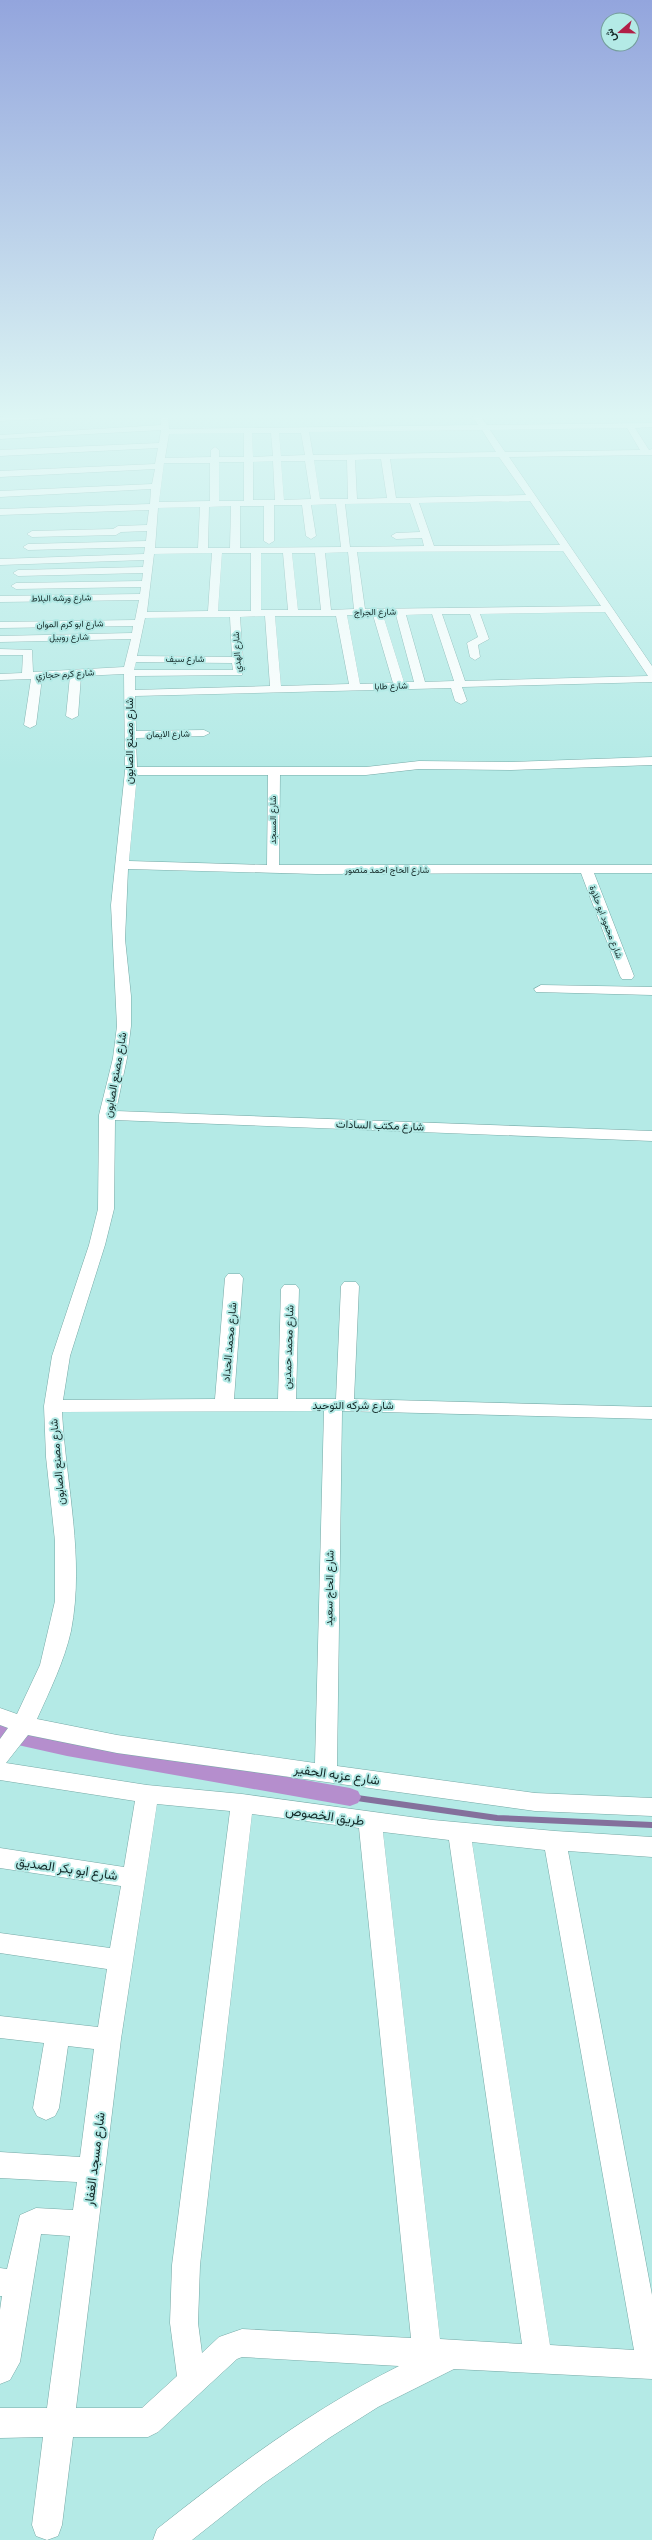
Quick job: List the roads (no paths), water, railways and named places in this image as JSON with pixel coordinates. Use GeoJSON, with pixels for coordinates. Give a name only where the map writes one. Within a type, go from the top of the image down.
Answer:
{"type":"FeatureCollection","features":[{"type":"Feature","properties":{"kind":"street"},"geometry":{"type":"LineString","coordinates":[[32,534],[94,533]]}},
{"type":"Feature","properties":{"kind":"street","name":"شارع مصنع الصابون"},"geometry":{"type":"LineString","coordinates":[[0,1756],[20,1729],[51,1665],[60,1632],[65,1601],[66,1541],[55,1457],[53,1406],[61,1356],[98,1245],[106,1209],[104,1146],[107,1115],[120,1058],[124,1026],[124,996],[118,939],[122,865],[131,771],[130,668],[140,625],[152,533]]}},
{"type":"Feature","properties":{"kind":"street"},"geometry":{"type":"LineString","coordinates":[[204,551],[206,533]]}},
{"type":"Feature","properties":{"kind":"street"},"geometry":{"type":"LineString","coordinates":[[235,533],[235,550]]}},
{"type":"Feature","properties":{"kind":"street"},"geometry":{"type":"LineString","coordinates":[[269,533],[269,540]]}},
{"type":"Feature","properties":{"kind":"street"},"geometry":{"type":"LineString","coordinates":[[346,533],[360,613]]}},
{"type":"Feature","properties":{"kind":"street"},"geometry":{"type":"LineString","coordinates":[[554,533],[652,674]]}},
{"type":"Feature","properties":{"kind":"street"},"geometry":{"type":"LineString","coordinates":[[396,536],[425,535],[430,549]]}},
{"type":"Feature","properties":{"kind":"street"},"geometry":{"type":"LineString","coordinates":[[28,547],[148,567]]}},
{"type":"Feature","properties":{"kind":"street"},"geometry":{"type":"LineString","coordinates":[[16,586],[148,567],[204,551],[565,548]]}},
{"type":"Feature","properties":{"kind":"street"},"geometry":{"type":"LineString","coordinates":[[256,550],[256,614]]}},
{"type":"Feature","properties":{"kind":"street"},"geometry":{"type":"LineString","coordinates":[[287,550],[293,613]]}},
{"type":"Feature","properties":{"kind":"street"},"geometry":{"type":"LineString","coordinates":[[320,550],[326,613]]}},
{"type":"Feature","properties":{"kind":"street"},"geometry":{"type":"LineString","coordinates":[[213,615],[217,551]]}},
{"type":"Feature","properties":{"kind":"street"},"geometry":{"type":"LineString","coordinates":[[0,562],[148,567]]}},
{"type":"Feature","properties":{"kind":"street"},"geometry":{"type":"LineString","coordinates":[[18,573],[148,567]]}},
{"type":"Feature","properties":{"kind":"street","name":"شارع ورشه البلاط"},"geometry":{"type":"LineString","coordinates":[[0,599],[88,598],[148,567]]}},
{"type":"Feature","properties":{"kind":"street"},"geometry":{"type":"LineString","coordinates":[[39,625],[44,598]]}},
{"type":"Feature","properties":{"kind":"street"},"geometry":{"type":"LineString","coordinates":[[82,624],[88,598]]}},
{"type":"Feature","properties":{"kind":"street","name":"شارع الجراج"},"geometry":{"type":"LineString","coordinates":[[140,625],[213,615],[607,609]]}},
{"type":"Feature","properties":{"kind":"street"},"geometry":{"type":"LineString","coordinates":[[474,611],[484,639],[472,643],[475,657]]}},
{"type":"Feature","properties":{"kind":"street"},"geometry":{"type":"LineString","coordinates":[[377,612],[399,685]]}},
{"type":"Feature","properties":{"kind":"street"},"geometry":{"type":"LineString","coordinates":[[400,612],[420,685]]}},
{"type":"Feature","properties":{"kind":"street"},"geometry":{"type":"LineString","coordinates":[[436,612],[458,684],[461,701]]}},
{"type":"Feature","properties":{"kind":"street"},"geometry":{"type":"LineString","coordinates":[[341,613],[355,687]]}},
{"type":"Feature","properties":{"kind":"street"},"geometry":{"type":"LineString","coordinates":[[1,625],[4,614]]}},
{"type":"Feature","properties":{"kind":"street"},"geometry":{"type":"LineString","coordinates":[[270,614],[276,689]]}},
{"type":"Feature","properties":{"kind":"street","name":"شارع الهدي"},"geometry":{"type":"LineString","coordinates":[[235,615],[239,690]]}},
{"type":"Feature","properties":{"kind":"street","name":"شارع ابو كرم الموان"},"geometry":{"type":"LineString","coordinates":[[1,625],[140,625]]}},
{"type":"Feature","properties":{"kind":"street","name":"شارع روبيل"},"geometry":{"type":"LineString","coordinates":[[0,639],[140,625]]}},
{"type":"Feature","properties":{"kind":"street"},"geometry":{"type":"LineString","coordinates":[[469,633],[482,632]]}},
{"type":"Feature","properties":{"kind":"street"},"geometry":{"type":"LineString","coordinates":[[3,677],[3,652],[27,651],[32,676],[30,725]]}},
{"type":"Feature","properties":{"kind":"street","name":"شارع سيف"},"geometry":{"type":"LineString","coordinates":[[130,668],[238,660]]}},
{"type":"Feature","properties":{"kind":"street"},"geometry":{"type":"LineString","coordinates":[[130,668],[238,673]]}},
{"type":"Feature","properties":{"kind":"street","name":"شارع كرم حجازي"},"geometry":{"type":"LineString","coordinates":[[3,677],[130,668]]}},
{"type":"Feature","properties":{"kind":"street"},"geometry":{"type":"LineString","coordinates":[[72,716],[76,673]]}},
{"type":"Feature","properties":{"kind":"street","name":"شارع طابا"},"geometry":{"type":"LineString","coordinates":[[130,692],[652,679]]}},
{"type":"Feature","properties":{"kind":"street","name":"شارع الايمان"},"geometry":{"type":"LineString","coordinates":[[131,735],[204,733]]}},
{"type":"Feature","properties":{"kind":"street"},"geometry":{"type":"LineString","coordinates":[[131,771],[366,771],[419,765],[511,766],[652,761]]}},
{"type":"Feature","properties":{"kind":"street","name":"شارع المسجد"},"geometry":{"type":"LineString","coordinates":[[273,869],[274,771]]}},
{"type":"Feature","properties":{"kind":"street","name":"شارع الحاج احمد منصور"},"geometry":{"type":"LineString","coordinates":[[122,865],[273,869],[652,869]]}},
{"type":"Feature","properties":{"kind":"street","name":"شارع محمود ابو حلاوة"},"geometry":{"type":"LineString","coordinates":[[586,869],[627,976]]}},
{"type":"Feature","properties":{"kind":"street"},"geometry":{"type":"LineString","coordinates":[[541,989],[652,991]]}},
{"type":"Feature","properties":{"kind":"street","name":"شارع مكتب السادات"},"geometry":{"type":"LineString","coordinates":[[107,1115],[652,1136]]}},
{"type":"Feature","properties":{"kind":"street","name":"شارع محمد الحداد"},"geometry":{"type":"LineString","coordinates":[[224,1405],[234,1278]]}},
{"type":"Feature","properties":{"kind":"street","name":"شارع الحاج سعيد"},"geometry":{"type":"LineString","coordinates":[[326,1772],[339,1405],[350,1286]]}},
{"type":"Feature","properties":{"kind":"street","name":"شارع محمد حمدين"},"geometry":{"type":"LineString","coordinates":[[287,1405],[290,1289]]}},
{"type":"Feature","properties":{"kind":"street","name":"شارع شركه التوحيد"},"geometry":{"type":"LineString","coordinates":[[53,1406],[339,1405],[652,1413]]}},
{"type":"Feature","properties":{"kind":"street","name":"شارع عزبه الحفير"},"geometry":{"type":"LineString","coordinates":[[0,1716],[20,1729],[117,1744],[535,1802],[652,1807]]}},
{"type":"Feature","properties":{"kind":"street","name":"طريق الخصوص"},"geometry":{"type":"LineString","coordinates":[[0,1771],[147,1794],[242,1803],[459,1832],[555,1841],[652,1847]]}},
{"type":"Feature","properties":{"kind":"street","name":"شارع مسجد الغفار"},"geometry":{"type":"LineString","coordinates":[[47,2525],[62,2421],[108,2038],[147,1794]]}},
{"type":"Feature","properties":{"kind":"street"},"geometry":{"type":"LineString","coordinates":[[192,2382],[184,2323],[186,2265],[242,1803]]}},
{"type":"Feature","properties":{"kind":"street"},"geometry":{"type":"LineString","coordinates":[[370,1821],[440,2353]]}},
{"type":"Feature","properties":{"kind":"street"},"geometry":{"type":"LineString","coordinates":[[459,1832],[538,2358]]}},
{"type":"Feature","properties":{"kind":"street"},"geometry":{"type":"LineString","coordinates":[[0,2423],[62,2421],[148,2422],[229,2347],[242,2343],[651,2365],[555,1841]]}},
{"type":"Feature","properties":{"kind":"street","name":"شارع ابو بكر الصديق"},"geometry":{"type":"LineString","coordinates":[[0,1858],[134,1878]]}},
{"type":"Feature","properties":{"kind":"street"},"geometry":{"type":"LineString","coordinates":[[0,1943],[121,1960]]}},
{"type":"Feature","properties":{"kind":"street"},"geometry":{"type":"LineString","coordinates":[[0,2027],[108,2038]]}},
{"type":"Feature","properties":{"kind":"street"},"geometry":{"type":"LineString","coordinates":[[46,2108],[58,2033]]}},
{"type":"Feature","properties":{"kind":"street"},"geometry":{"type":"LineString","coordinates":[[0,2165],[92,2170]]}},
{"type":"Feature","properties":{"kind":"street"},"geometry":{"type":"LineString","coordinates":[[0,2370],[6,2362],[9,2282],[30,2224],[36,2221],[86,2224]]}},
{"type":"Feature","properties":{"kind":"street"},"geometry":{"type":"LineString","coordinates":[[168,2540],[231,2489],[292,2445],[440,2353]]}},
{"type":"Feature","properties":{"kind":"waterway"},"geometry":{"type":"LineString","coordinates":[[0,1732],[67,1747],[350,1797]]}},
{"type":"Feature","properties":{"kind":"waterway"},"geometry":{"type":"LineString","coordinates":[[350,1797],[497,1818],[652,1825]]}}]}
